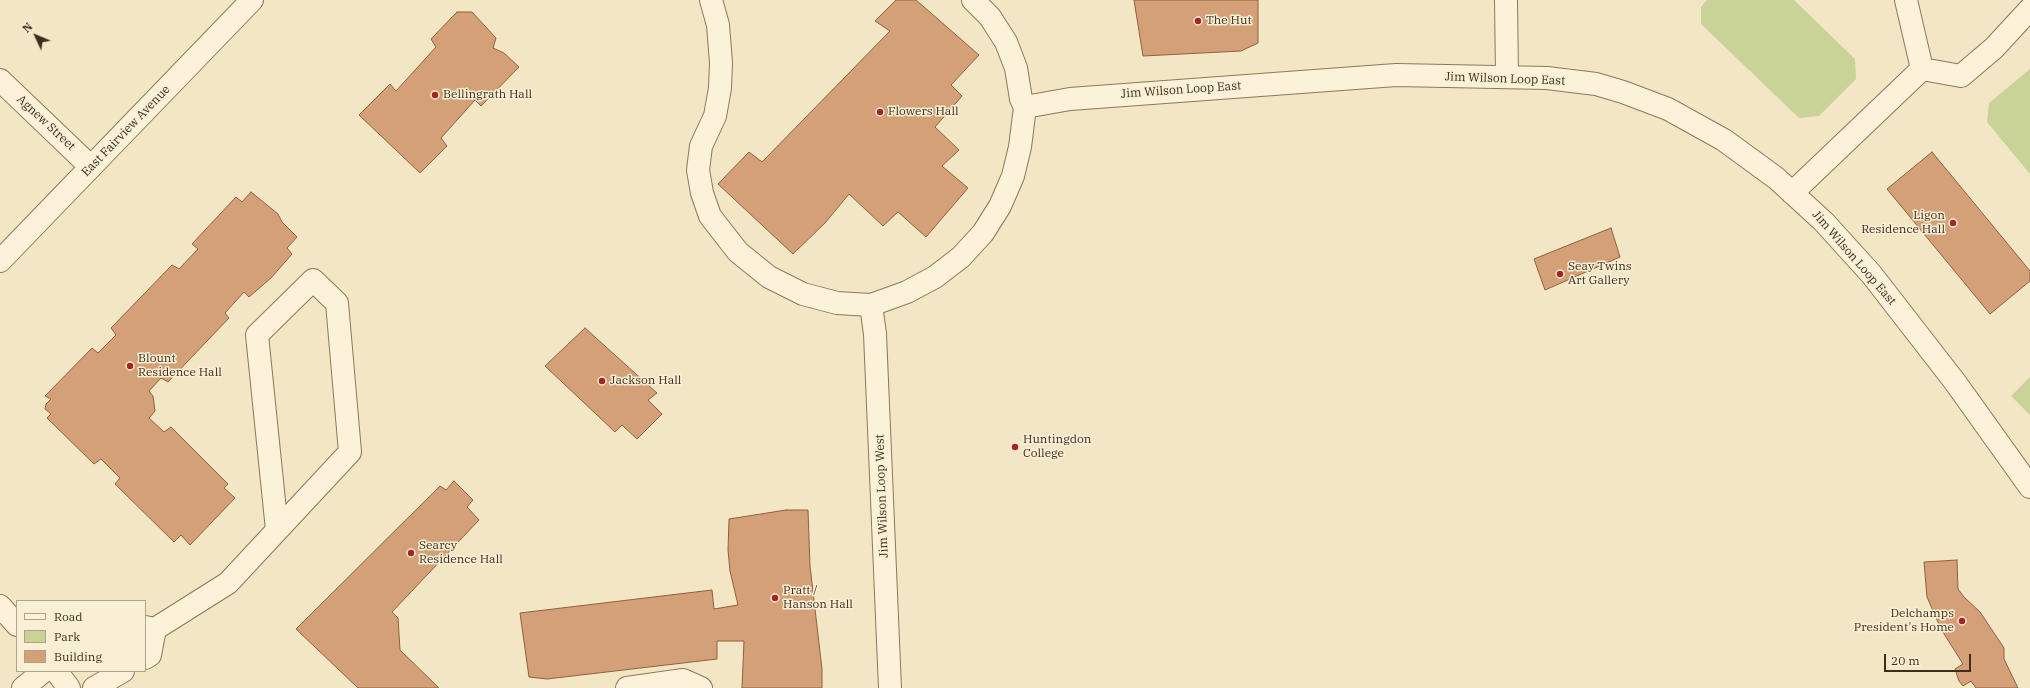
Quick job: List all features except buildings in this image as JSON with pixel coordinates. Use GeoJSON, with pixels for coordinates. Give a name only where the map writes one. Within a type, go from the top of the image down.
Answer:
{"type":"FeatureCollection","features":[{"type":"Feature","properties":{"kind":"street","name":"East Fairview Avenue"},"geometry":{"type":"LineString","coordinates":[[0,261],[252,0]]}},
{"type":"Feature","properties":{"kind":"street"},"geometry":{"type":"LineString","coordinates":[[711,0],[718,25],[721,62],[720,88],[715,116],[701,146],[698,170],[702,193],[710,216],[738,252],[769,277],[803,294],[837,303],[871,305],[907,292],[935,277],[961,257],[983,233],[1000,206],[1013,176],[1020,147],[1025,107],[1021,99],[1016,68],[1006,42],[990,17],[973,0]]}},
{"type":"Feature","properties":{"kind":"street"},"geometry":{"type":"LineString","coordinates":[[1506,0],[1507,77]]}},
{"type":"Feature","properties":{"kind":"street"},"geometry":{"type":"LineString","coordinates":[[1906,0],[1922,70]]}},
{"type":"Feature","properties":{"kind":"street"},"geometry":{"type":"LineString","coordinates":[[1922,70],[1961,76],[1994,48],[2030,9]]}},
{"type":"Feature","properties":{"kind":"street"},"geometry":{"type":"LineString","coordinates":[[1792,193],[1922,70]]}},
{"type":"Feature","properties":{"kind":"street","name":"Jim Wilson Loop East"},"geometry":{"type":"LineString","coordinates":[[1025,107],[1070,99],[1396,75],[1547,78],[1596,84],[1623,92],[1668,109],[1724,140],[1776,178],[1824,222],[1872,276],[1955,382],[2030,487]]}},
{"type":"Feature","properties":{"kind":"street","name":"Agnew Street"},"geometry":{"type":"LineString","coordinates":[[0,80],[91,167]]}},
{"type":"Feature","properties":{"kind":"street"},"geometry":{"type":"LineString","coordinates":[[146,657],[150,655],[150,628],[228,583],[350,452],[337,303],[313,280],[257,335],[277,530]]}},
{"type":"Feature","properties":{"kind":"street","name":"Jim Wilson Loop West"},"geometry":{"type":"LineString","coordinates":[[871,305],[875,334],[890,688]]}},
{"type":"Feature","properties":{"kind":"street"},"geometry":{"type":"LineString","coordinates":[[0,606],[16,625]]}},
{"type":"Feature","properties":{"kind":"street"},"geometry":{"type":"LineString","coordinates":[[23,688],[43,672]]}},
{"type":"Feature","properties":{"kind":"street"},"geometry":{"type":"LineString","coordinates":[[57,672],[68,688]]}},
{"type":"Feature","properties":{"kind":"street"},"geometry":{"type":"LineString","coordinates":[[94,688],[121,672]]}},
{"type":"Feature","properties":{"kind":"street"},"geometry":{"type":"LineString","coordinates":[[627,688],[684,680],[701,688]]}},
{"type":"Feature","properties":{"kind":"green space"},"geometry":{"type":"Polygon","coordinates":[[[1707,0],[1794,0],[1855,59],[1856,79],[1819,116],[1799,118],[1701,24],[1701,7],[1707,0]]]}},
{"type":"Feature","properties":{"kind":"green space"},"geometry":{"type":"Polygon","coordinates":[[[2030,69],[2030,174],[1987,122],[1989,103],[2030,69]]]}},
{"type":"Feature","properties":{"kind":"green space"},"geometry":{"type":"Polygon","coordinates":[[[2030,377],[2030,415],[2011,396],[2030,377]]]}},
{"type":"Feature","properties":{"kind":"place","name":"The Hut"},"geometry":{"type":"Point","coordinates":[1198,21]}},
{"type":"Feature","properties":{"kind":"place","name":"Bellingrath Hall"},"geometry":{"type":"Point","coordinates":[435,95]}},
{"type":"Feature","properties":{"kind":"place","name":"Flowers Hall"},"geometry":{"type":"Point","coordinates":[880,112]}},
{"type":"Feature","properties":{"kind":"place","name":"Ligon Residence Hall"},"geometry":{"type":"Point","coordinates":[1953,223]}},
{"type":"Feature","properties":{"kind":"place","name":"Seay Twins Art Gallery"},"geometry":{"type":"Point","coordinates":[1560,274]}},
{"type":"Feature","properties":{"kind":"place","name":"Blount Residence Hall"},"geometry":{"type":"Point","coordinates":[130,366]}},
{"type":"Feature","properties":{"kind":"place","name":"Jackson Hall"},"geometry":{"type":"Point","coordinates":[602,381]}},
{"type":"Feature","properties":{"kind":"place","name":"Huntingdon College"},"geometry":{"type":"Point","coordinates":[1015,447]}},
{"type":"Feature","properties":{"kind":"place","name":"Searcy Residence Hall"},"geometry":{"type":"Point","coordinates":[411,553]}},
{"type":"Feature","properties":{"kind":"place","name":"Pratt / Hanson Hall"},"geometry":{"type":"Point","coordinates":[775,598]}},
{"type":"Feature","properties":{"kind":"place","name":"Delchamps President's Home"},"geometry":{"type":"Point","coordinates":[1962,621]}}]}
